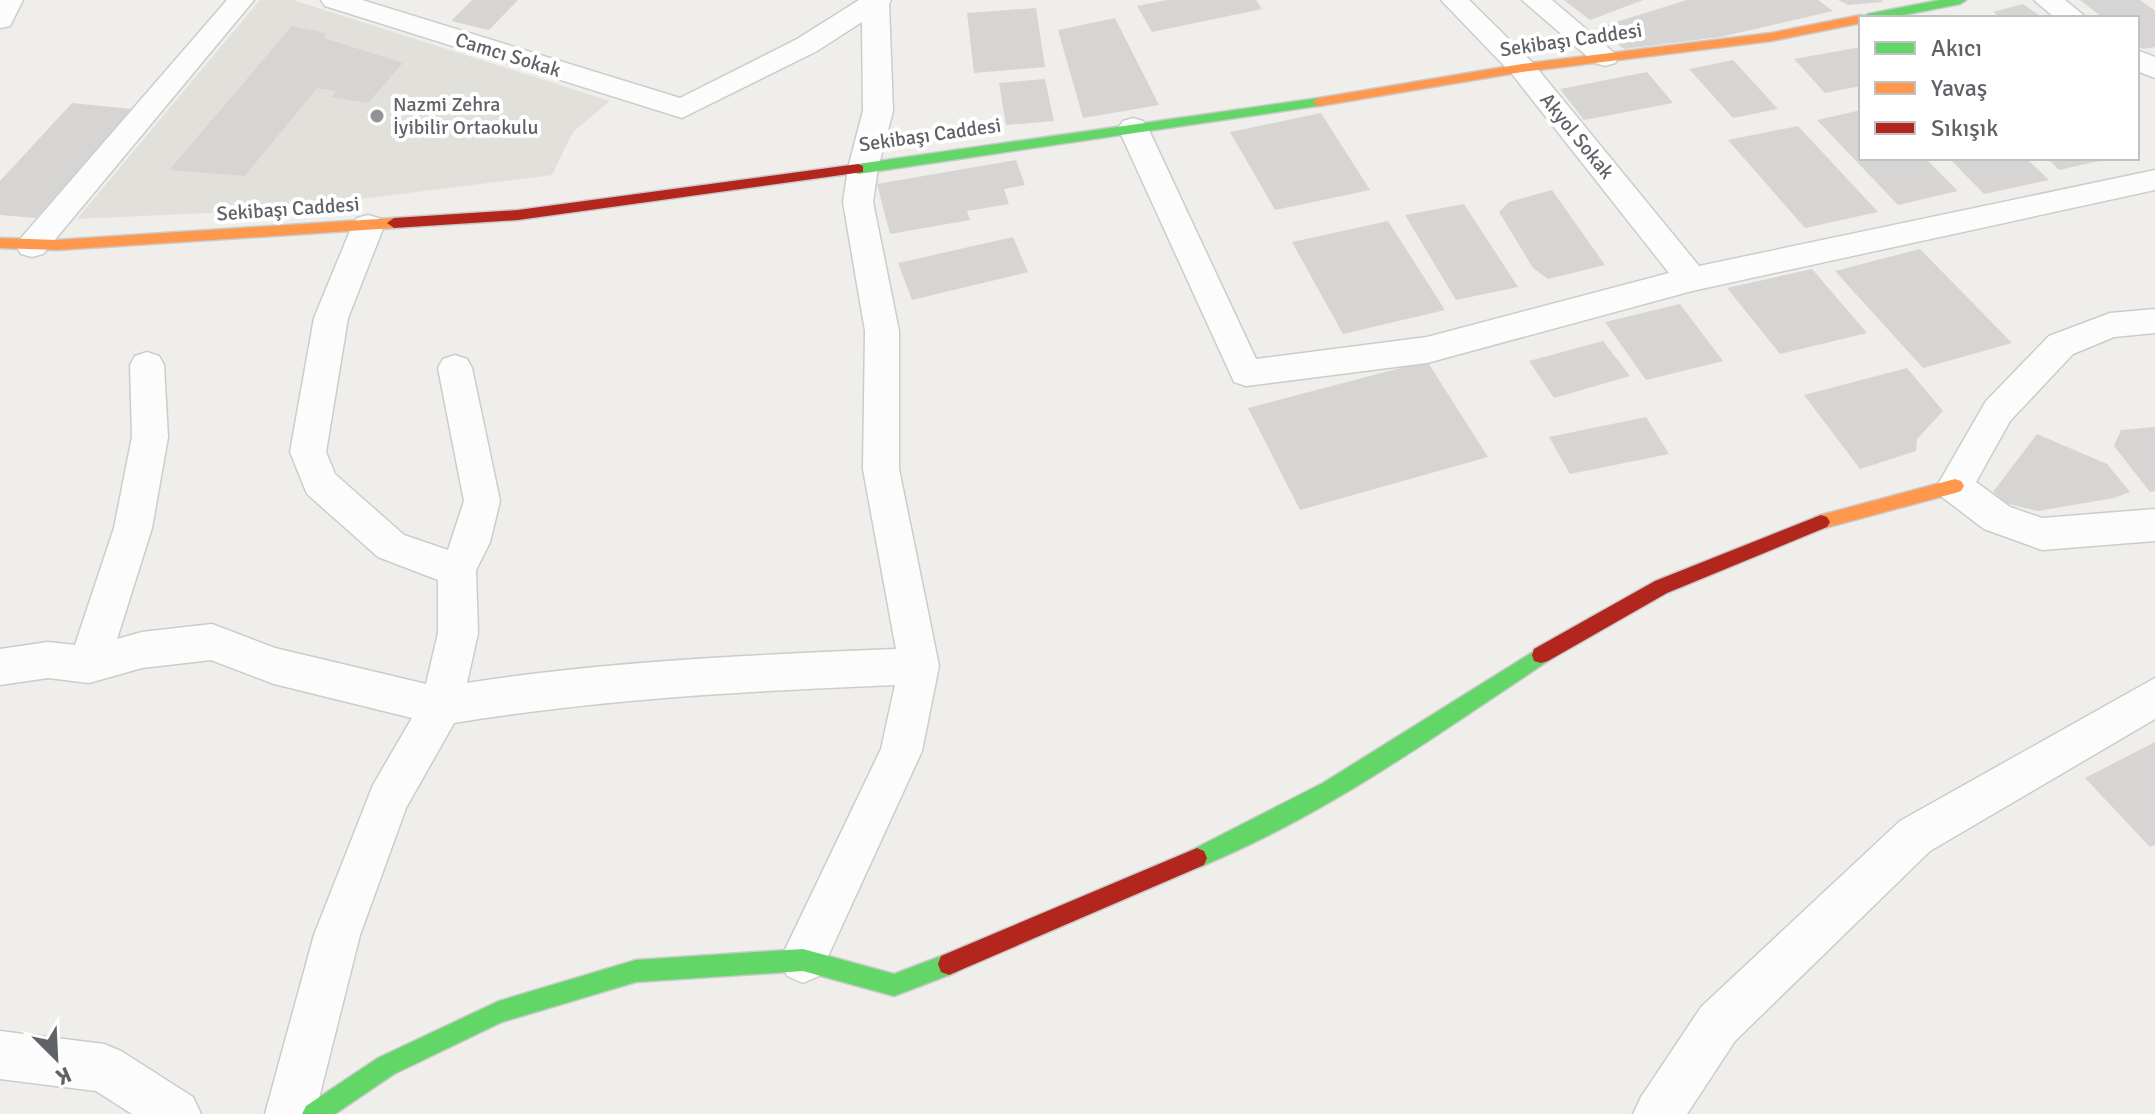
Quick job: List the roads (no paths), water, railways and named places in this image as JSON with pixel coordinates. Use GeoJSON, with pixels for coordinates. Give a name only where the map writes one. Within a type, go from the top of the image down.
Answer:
{"type":"FeatureCollection","features":[{"type":"Feature","properties":{"kind":"street"},"geometry":{"type":"LineString","coordinates":[[0,20],[10,0]]}},
{"type":"Feature","properties":{"kind":"street"},"geometry":{"type":"LineString","coordinates":[[32,246],[241,0]]}},
{"type":"Feature","properties":{"kind":"street","name":"Camcı Sokak"},"geometry":{"type":"LineString","coordinates":[[334,0],[405,10],[682,109],[807,45],[877,1]]}},
{"type":"Feature","properties":{"kind":"street","name":"Akyol Sokak"},"geometry":{"type":"LineString","coordinates":[[1454,0],[1522,68],[1692,279]]}},
{"type":"Feature","properties":{"kind":"street"},"geometry":{"type":"LineString","coordinates":[[1535,0],[1605,57]]}},
{"type":"Feature","properties":{"kind":"street"},"geometry":{"type":"LineString","coordinates":[[1878,16],[1960,0]]}},
{"type":"Feature","properties":{"kind":"street"},"geometry":{"type":"LineString","coordinates":[[2047,0],[2070,16]]}},
{"type":"Feature","properties":{"kind":"street"},"geometry":{"type":"LineString","coordinates":[[803,960],[901,751],[919,666],[881,469],[882,331],[858,202],[863,168],[878,111],[877,1]]}},
{"type":"Feature","properties":{"kind":"street","name":"Sekibaşı Caddesi"},"geometry":{"type":"LineString","coordinates":[[0,243],[32,246],[518,215],[863,168],[1522,68],[1771,37],[1859,19]]}},
{"type":"Feature","properties":{"kind":"street"},"geometry":{"type":"LineString","coordinates":[[1133,128],[1246,373],[1427,350],[1692,279],[2155,180]]}},
{"type":"Feature","properties":{"kind":"street"},"geometry":{"type":"LineString","coordinates":[[368,226],[331,318],[308,452],[320,483],[391,546],[457,570]]}},
{"type":"Feature","properties":{"kind":"street"},"geometry":{"type":"LineString","coordinates":[[314,1114],[386,1066],[499,1012],[636,971],[803,960],[894,985],[993,947],[1249,835],[1413,739],[1543,654],[1661,587],[1818,523],[1955,486],[1998,411],[2061,345],[2110,325],[2155,321]]}},
{"type":"Feature","properties":{"kind":"street"},"geometry":{"type":"LineString","coordinates":[[89,665],[133,528],[150,437],[147,365]]}},
{"type":"Feature","properties":{"kind":"street"},"geometry":{"type":"LineString","coordinates":[[290,1114],[337,935],[388,799],[441,706],[458,633],[457,570],[471,542],[482,501],[455,368]]}},
{"type":"Feature","properties":{"kind":"street"},"geometry":{"type":"LineString","coordinates":[[1955,486],[1997,518],[2042,534],[2155,525]]}},
{"type":"Feature","properties":{"kind":"street"},"geometry":{"type":"LineString","coordinates":[[0,667],[48,660],[89,665],[142,650],[212,642],[274,666],[441,706],[540,690],[777,672],[919,666]]}},
{"type":"Feature","properties":{"kind":"street"},"geometry":{"type":"LineString","coordinates":[[1658,1114],[1718,1024],[1915,836],[2155,697]]}},
{"type":"Feature","properties":{"kind":"street"},"geometry":{"type":"LineString","coordinates":[[0,1055],[104,1068],[176,1114]]}},
{"type":"Feature","properties":{"kind":"place","name":"Nazmi Zehra İyibilir Ortaokulu"},"geometry":{"type":"Point","coordinates":[377,116]}}]}
